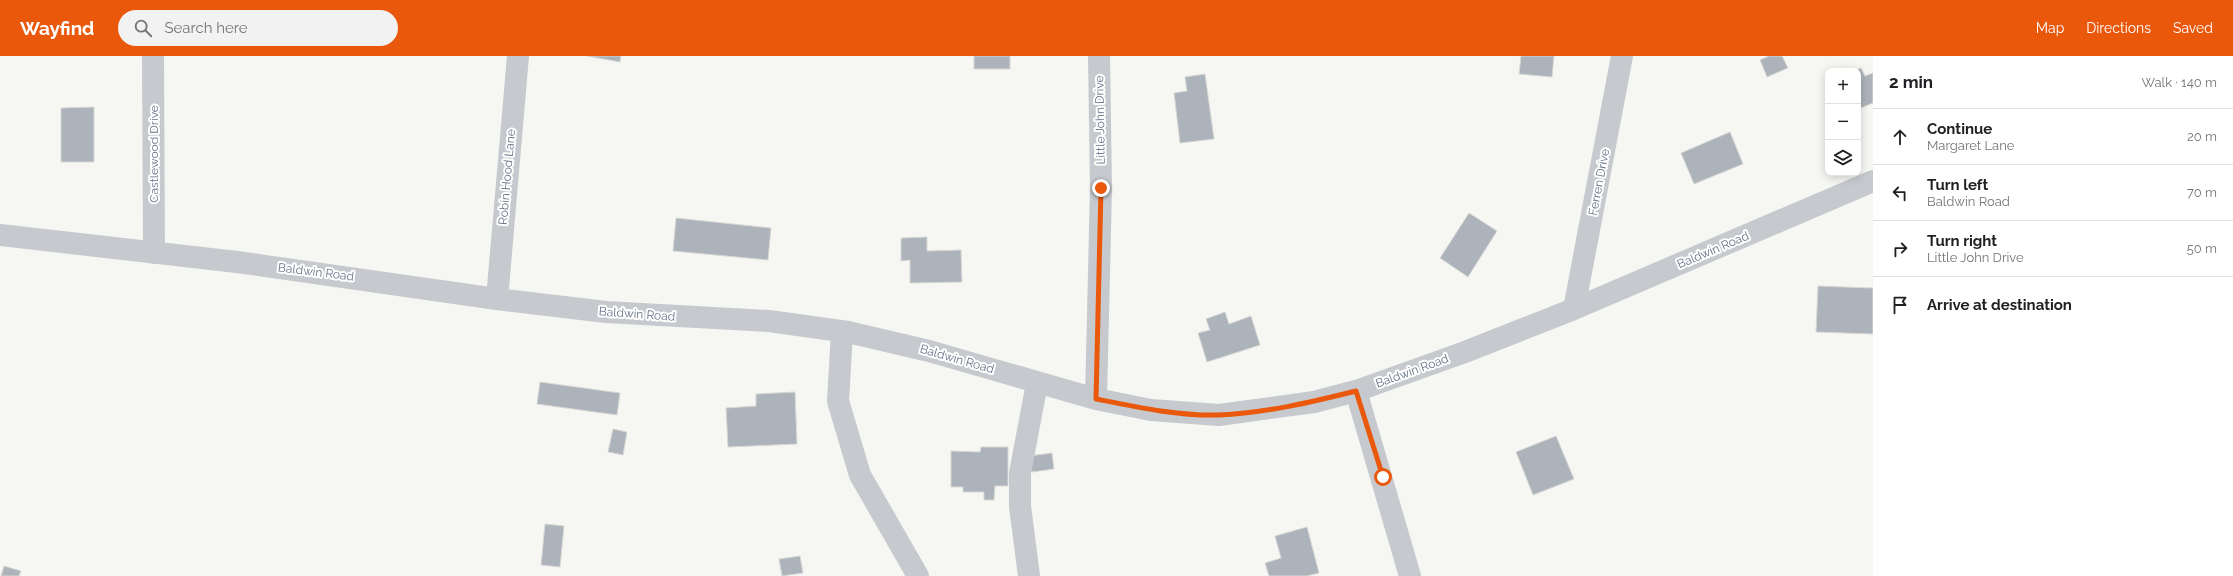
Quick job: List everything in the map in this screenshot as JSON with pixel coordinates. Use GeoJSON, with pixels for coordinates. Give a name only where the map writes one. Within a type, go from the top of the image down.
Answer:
{"type":"FeatureCollection","features":[{"type":"Feature","properties":{"kind":"street","name":"Castlewood Drive"},"geometry":{"type":"LineString","coordinates":[[153,56],[154,253]]}},
{"type":"Feature","properties":{"kind":"street","name":"Robin Hood Lane"},"geometry":{"type":"LineString","coordinates":[[497,299],[518,56]]}},
{"type":"Feature","properties":{"kind":"street","name":"Little John Drive"},"geometry":{"type":"LineString","coordinates":[[1096,399],[1101,188],[1099,56]]}},
{"type":"Feature","properties":{"kind":"street","name":"Ferren Drive"},"geometry":{"type":"LineString","coordinates":[[1574,309],[1622,56]]}},
{"type":"Feature","properties":{"kind":"street","name":"Baldwin Road"},"geometry":{"type":"LineString","coordinates":[[0,235],[357,277],[497,299],[637,315],[769,321],[890,341],[1096,399],[1151,410],[1219,415],[1314,402],[1356,391],[1465,352],[1574,309],[1873,181]]}},
{"type":"Feature","properties":{"kind":"street"},"geometry":{"type":"LineString","coordinates":[[842,332],[838,401],[860,475],[918,576]]}},
{"type":"Feature","properties":{"kind":"street"},"geometry":{"type":"LineString","coordinates":[[1028,576],[1020,506],[1020,473],[1037,383]]}},
{"type":"Feature","properties":{"kind":"street"},"geometry":{"type":"LineString","coordinates":[[1356,391],[1410,576]]}},
{"type":"Feature","properties":{"kind":"building"},"geometry":{"type":"Polygon","coordinates":[[[587,56],[621,56],[620,62],[587,56]]]}},
{"type":"Feature","properties":{"kind":"building"},"geometry":{"type":"Polygon","coordinates":[[[974,56],[1010,56],[1010,69],[974,69],[974,56]]]}},
{"type":"Feature","properties":{"kind":"building"},"geometry":{"type":"Polygon","coordinates":[[[1521,56],[1554,56],[1552,77],[1519,74],[1521,56]]]}},
{"type":"Feature","properties":{"kind":"building"},"geometry":{"type":"Polygon","coordinates":[[[1769,56],[1782,56],[1788,68],[1767,77],[1760,60],[1769,56]]]}},
{"type":"Feature","properties":{"kind":"building"},"geometry":{"type":"Polygon","coordinates":[[[1861,68],[1865,76],[1873,73],[1873,103],[1861,108],[1861,68]]]}},
{"type":"Feature","properties":{"kind":"building"},"geometry":{"type":"Polygon","coordinates":[[[1205,74],[1214,139],[1180,143],[1174,93],[1187,91],[1185,77],[1205,74]]]}},
{"type":"Feature","properties":{"kind":"building"},"geometry":{"type":"Polygon","coordinates":[[[94,107],[94,162],[61,162],[61,108],[94,107]]]}},
{"type":"Feature","properties":{"kind":"building"},"geometry":{"type":"Polygon","coordinates":[[[1730,132],[1743,164],[1694,184],[1681,153],[1730,132]]]}},
{"type":"Feature","properties":{"kind":"building"},"geometry":{"type":"Polygon","coordinates":[[[1469,213],[1497,231],[1468,277],[1440,258],[1469,213]]]}},
{"type":"Feature","properties":{"kind":"building"},"geometry":{"type":"Polygon","coordinates":[[[676,218],[771,228],[768,260],[673,251],[676,218]]]}},
{"type":"Feature","properties":{"kind":"building"},"geometry":{"type":"Polygon","coordinates":[[[927,237],[927,251],[961,250],[962,282],[910,283],[910,260],[901,261],[901,238],[927,237]]]}},
{"type":"Feature","properties":{"kind":"building"},"geometry":{"type":"Polygon","coordinates":[[[1818,286],[1873,288],[1873,334],[1816,332],[1818,286]]]}},
{"type":"Feature","properties":{"kind":"building"},"geometry":{"type":"Polygon","coordinates":[[[1225,312],[1229,324],[1251,316],[1260,345],[1207,362],[1198,333],[1210,330],[1206,319],[1225,312]]]}},
{"type":"Feature","properties":{"kind":"building"},"geometry":{"type":"Polygon","coordinates":[[[540,382],[620,393],[617,415],[537,404],[540,382]]]}},
{"type":"Feature","properties":{"kind":"building"},"geometry":{"type":"Polygon","coordinates":[[[795,392],[797,444],[728,447],[726,408],[756,406],[756,394],[795,392]]]}},
{"type":"Feature","properties":{"kind":"building"},"geometry":{"type":"Polygon","coordinates":[[[613,429],[627,432],[623,455],[608,452],[613,429]]]}},
{"type":"Feature","properties":{"kind":"building"},"geometry":{"type":"Polygon","coordinates":[[[1556,436],[1574,479],[1533,495],[1516,452],[1556,436]]]}},
{"type":"Feature","properties":{"kind":"building"},"geometry":{"type":"Polygon","coordinates":[[[981,447],[1008,447],[1008,486],[995,486],[994,500],[984,500],[984,492],[963,492],[963,487],[951,487],[951,451],[980,452],[981,447]]]}},
{"type":"Feature","properties":{"kind":"building"},"geometry":{"type":"Polygon","coordinates":[[[1052,453],[1054,469],[1032,472],[1029,456],[1052,453]]]}},
{"type":"Feature","properties":{"kind":"building"},"geometry":{"type":"Polygon","coordinates":[[[545,524],[564,526],[560,567],[541,565],[545,524]]]}},
{"type":"Feature","properties":{"kind":"building"},"geometry":{"type":"Polygon","coordinates":[[[1307,527],[1319,573],[1307,576],[1269,576],[1265,563],[1281,558],[1275,536],[1307,527]]]}},
{"type":"Feature","properties":{"kind":"building"},"geometry":{"type":"Polygon","coordinates":[[[800,556],[803,573],[782,576],[779,559],[800,556]]]}},
{"type":"Feature","properties":{"kind":"building"},"geometry":{"type":"Polygon","coordinates":[[[4,566],[21,571],[19,576],[1,576],[4,566]]]}},
{"type":"Feature","properties":{"kind":"route"},"geometry":{"type":"LineString","coordinates":[[1101,188],[1096,399],[1151,410],[1189,414],[1219,415],[1314,402],[1356,391],[1383,477]]}}]}
